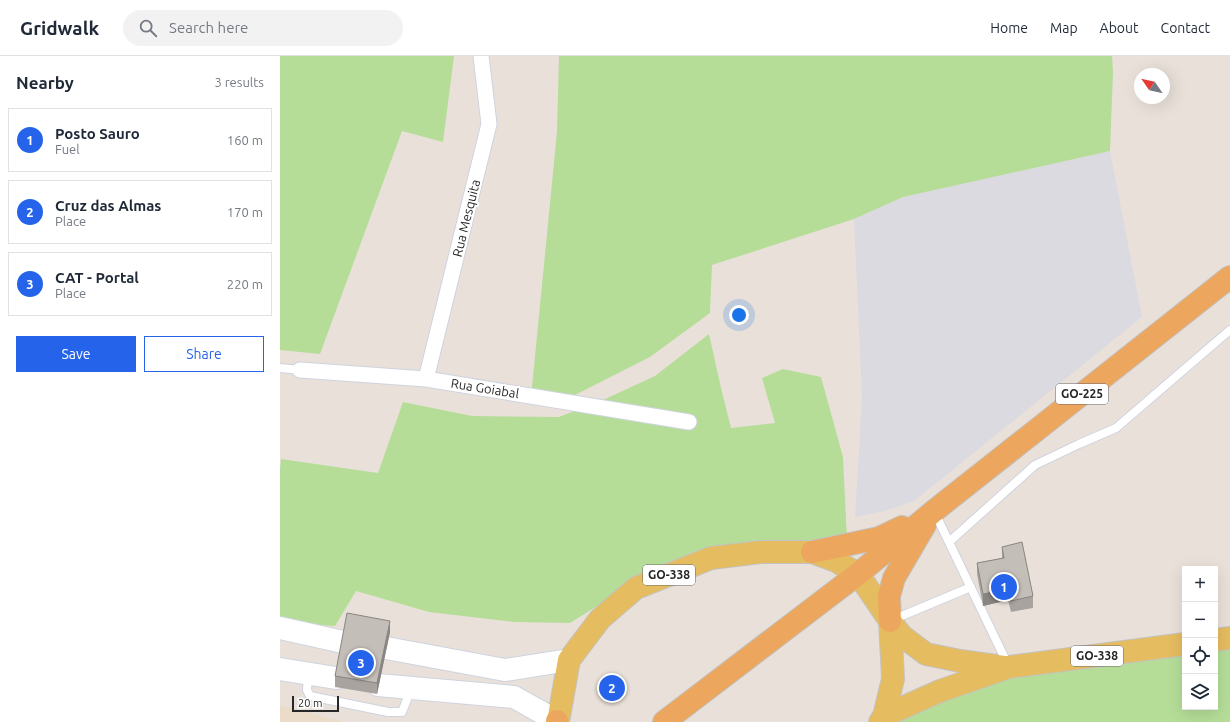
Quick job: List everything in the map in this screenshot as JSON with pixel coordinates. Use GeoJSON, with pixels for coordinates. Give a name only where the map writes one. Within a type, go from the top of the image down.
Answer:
{"type":"FeatureCollection","features":[{"type":"Feature","properties":{"kind":"highway","name":"GO-225"},"geometry":{"type":"LineString","coordinates":[[812,552],[879,538],[934,511],[1230,277]]}},
{"type":"Feature","properties":{"kind":"highway","name":"GO-225"},"geometry":{"type":"LineString","coordinates":[[890,621],[889,596],[894,578],[934,511]]}},
{"type":"Feature","properties":{"kind":"highway"},"geometry":{"type":"LineString","coordinates":[[664,722],[858,574],[934,511]]}},
{"type":"Feature","properties":{"kind":"main road","name":"GO-338"},"geometry":{"type":"LineString","coordinates":[[557,722],[569,660],[600,619],[636,588],[711,558],[761,552],[812,552],[836,561],[858,574],[902,636],[926,654],[960,661],[1010,667]]}},
{"type":"Feature","properties":{"kind":"main road","name":"GO-338"},"geometry":{"type":"LineString","coordinates":[[882,719],[893,679],[890,621]]}},
{"type":"Feature","properties":{"kind":"main road"},"geometry":{"type":"LineString","coordinates":[[280,628],[343,642]]}},
{"type":"Feature","properties":{"kind":"main road"},"geometry":{"type":"LineString","coordinates":[[1218,640],[1230,638]]}},
{"type":"Feature","properties":{"kind":"main road","name":"GO-338"},"geometry":{"type":"LineString","coordinates":[[882,719],[940,691],[1010,667],[1182,644]]}},
{"type":"Feature","properties":{"kind":"main road"},"geometry":{"type":"LineString","coordinates":[[386,648],[505,670],[569,660]]}},
{"type":"Feature","properties":{"kind":"main road"},"geometry":{"type":"LineString","coordinates":[[280,669],[336,678]]}},
{"type":"Feature","properties":{"kind":"main road"},"geometry":{"type":"LineString","coordinates":[[378,685],[514,697],[557,722]]}},
{"type":"Feature","properties":{"kind":"street","name":"Rua Mesquita"},"geometry":{"type":"LineString","coordinates":[[426,379],[489,124],[480,56]]}},
{"type":"Feature","properties":{"kind":"street","name":"Rua Goiabal"},"geometry":{"type":"LineString","coordinates":[[300,370],[426,379],[689,422]]}},
{"type":"Feature","properties":{"kind":"lane"},"geometry":{"type":"LineString","coordinates":[[949,542],[1035,465],[1116,428],[1230,330]]}},
{"type":"Feature","properties":{"kind":"lane","name":"Rua Goiabal"},"geometry":{"type":"LineString","coordinates":[[280,368],[300,370]]}},
{"type":"Feature","properties":{"kind":"lane"},"geometry":{"type":"LineString","coordinates":[[934,511],[1010,667]]}},
{"type":"Feature","properties":{"kind":"lane"},"geometry":{"type":"LineString","coordinates":[[890,621],[971,587]]}},
{"type":"Feature","properties":{"kind":"lane"},"geometry":{"type":"LineString","coordinates":[[308,674],[307,690],[310,696],[388,712],[402,712],[411,688]]}},
{"type":"Feature","properties":{"kind":"shaded area"},"geometry":{"type":"Polygon","coordinates":[[[1110,151],[1142,317],[914,501],[885,511],[855,517],[862,398],[854,219],[903,197],[1110,151]]]}},
{"type":"Feature","properties":{"kind":"shaded area"},"geometry":{"type":"Polygon","coordinates":[[[280,705],[344,722],[280,722],[280,705]]]}},
{"type":"Feature","properties":{"kind":"green space"},"geometry":{"type":"Polygon","coordinates":[[[280,56],[454,56],[443,142],[402,131],[320,354],[280,350],[280,56]]]}},
{"type":"Feature","properties":{"kind":"green space"},"geometry":{"type":"Polygon","coordinates":[[[559,56],[1112,56],[1113,72],[1110,151],[903,197],[854,219],[712,265],[710,313],[650,357],[563,401],[531,397],[557,132],[559,56]]]}},
{"type":"Feature","properties":{"kind":"green space"},"geometry":{"type":"Polygon","coordinates":[[[709,334],[731,428],[775,423],[762,378],[783,369],[821,377],[843,457],[847,540],[712,553],[610,598],[570,623],[514,622],[429,612],[356,591],[335,626],[280,622],[281,459],[378,473],[403,402],[472,416],[559,417],[603,400],[655,376],[709,334]]]}},
{"type":"Feature","properties":{"kind":"green space"},"geometry":{"type":"Polygon","coordinates":[[[1230,638],[1230,722],[880,722],[940,691],[1182,645],[1182,710],[1218,710],[1218,640],[1230,638]]]}},
{"type":"Feature","properties":{"kind":"building"},"geometry":{"type":"Polygon","coordinates":[[[1022,542],[1033,596],[1011,601],[1008,589],[983,594],[977,563],[1004,558],[1002,547],[1022,542]]]}},
{"type":"Feature","properties":{"kind":"building"},"geometry":{"type":"Polygon","coordinates":[[[347,613],[390,621],[377,683],[335,676],[347,613]]]}},
{"type":"Feature","properties":{"kind":"place","name":"Posto Sauro"},"geometry":{"type":"Point","coordinates":[1004,587]}},
{"type":"Feature","properties":{"kind":"place","name":"CAT - Portal"},"geometry":{"type":"Point","coordinates":[361,663]}},
{"type":"Feature","properties":{"kind":"place","name":"Cruz das Almas"},"geometry":{"type":"Point","coordinates":[612,688]}}]}
